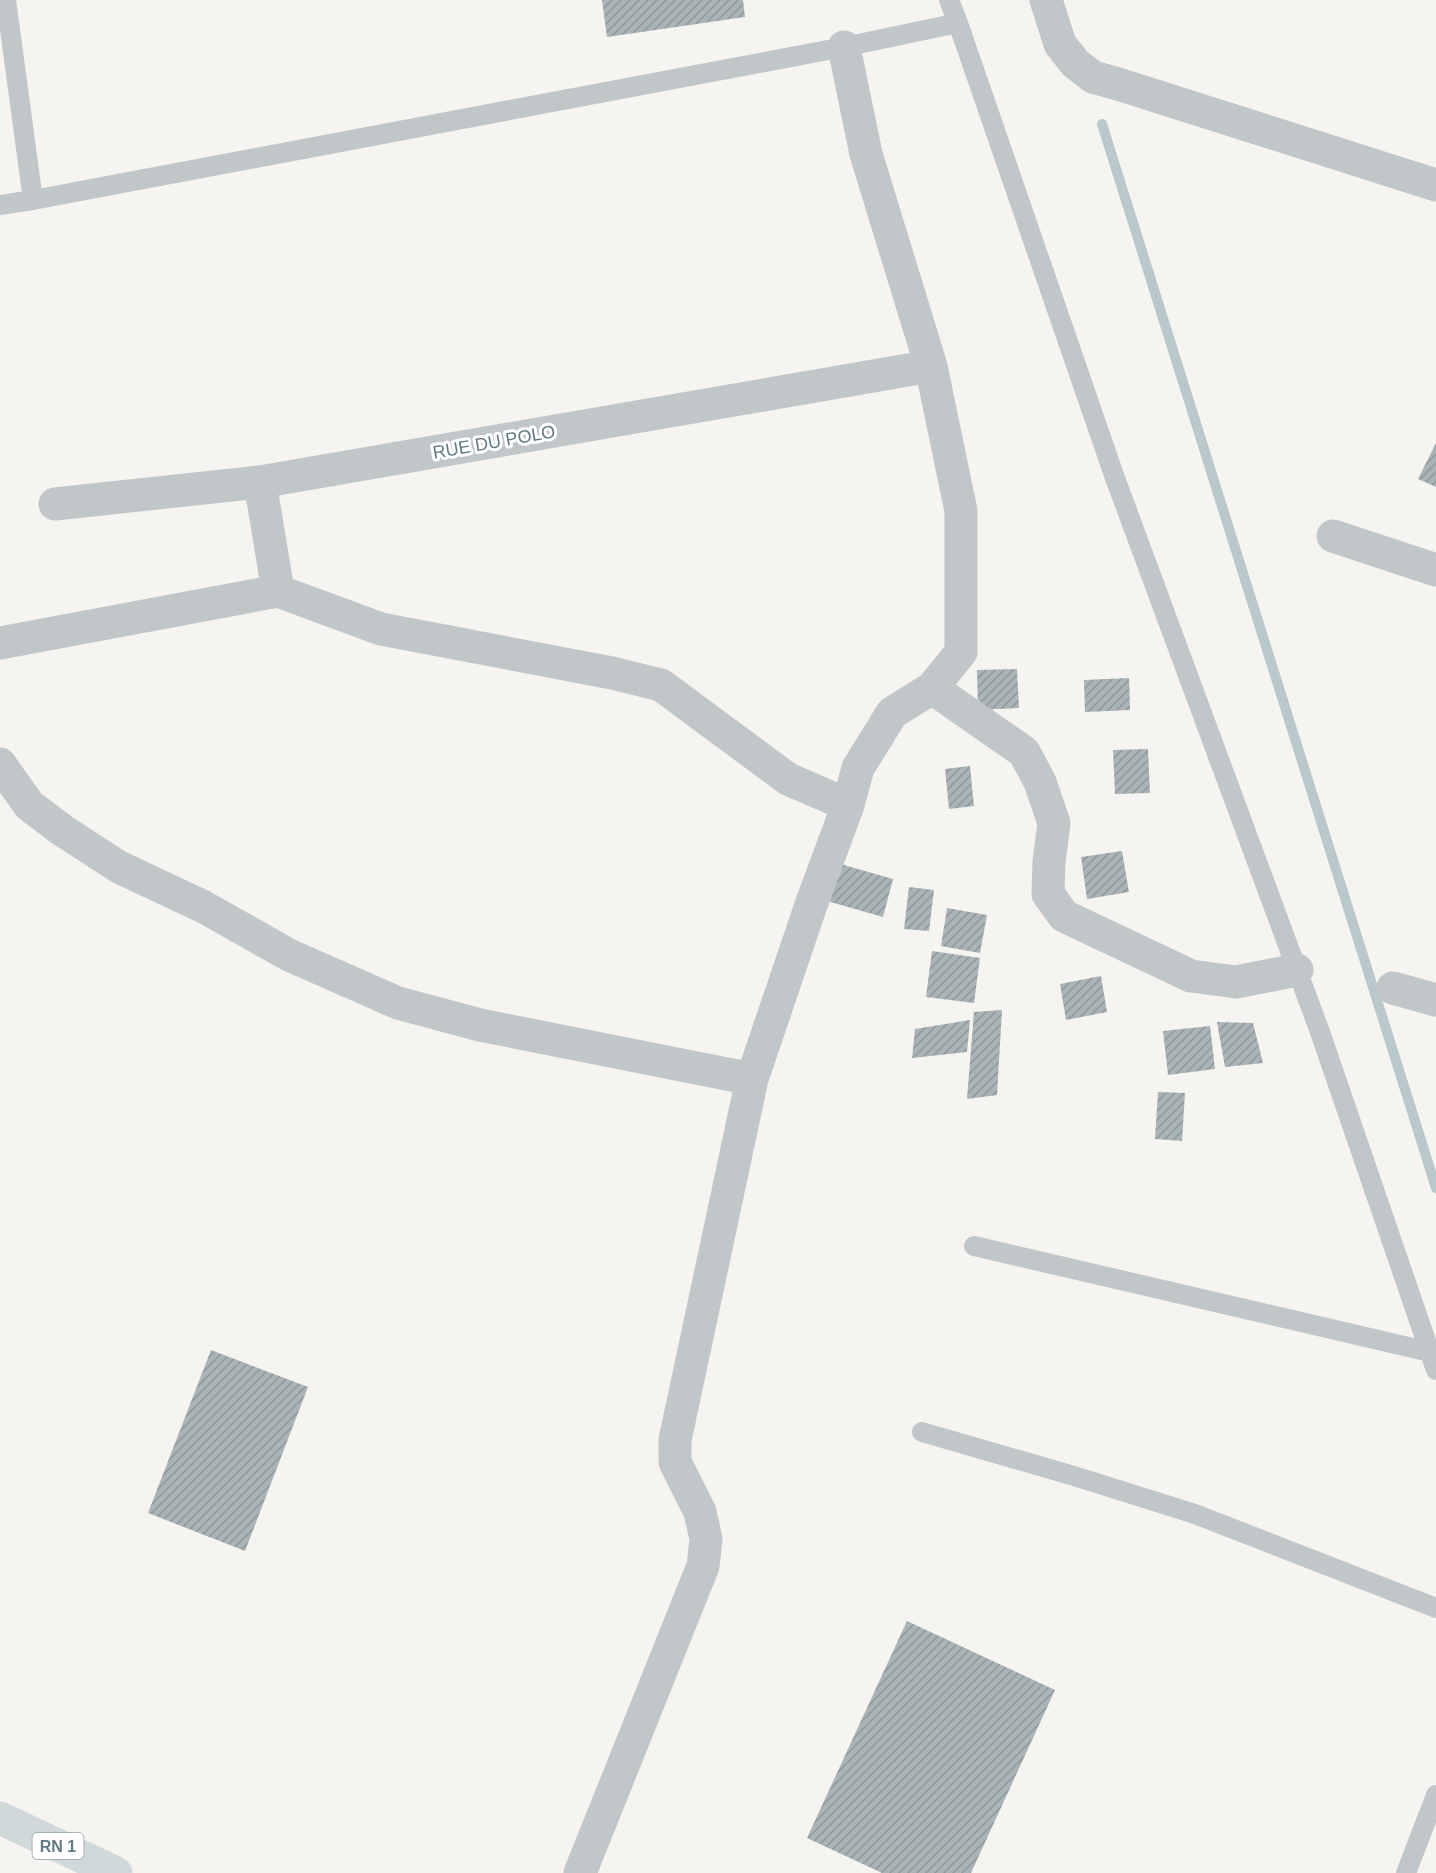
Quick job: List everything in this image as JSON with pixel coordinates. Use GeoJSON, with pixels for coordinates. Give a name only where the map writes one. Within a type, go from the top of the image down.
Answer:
{"type":"FeatureCollection","features":[{"type":"Feature","properties":{"kind":"main road","name":"RN 1"},"geometry":{"type":"LineString","coordinates":[[0,1818],[116,1873]]}},
{"type":"Feature","properties":{"kind":"street"},"geometry":{"type":"LineString","coordinates":[[1046,0],[1060,44],[1075,63],[1093,77],[1436,185]]}},
{"type":"Feature","properties":{"kind":"street"},"geometry":{"type":"LineString","coordinates":[[580,1873],[703,1566],[706,1539],[700,1512],[675,1462],[675,1440],[752,1079],[810,905],[848,805],[858,768],[892,713],[932,688],[961,652],[961,511],[931,366],[867,154],[844,47]]}},
{"type":"Feature","properties":{"kind":"street","name":"RUE DU POLO"},"geometry":{"type":"LineString","coordinates":[[55,504],[260,482],[931,366]]}},
{"type":"Feature","properties":{"kind":"street"},"geometry":{"type":"LineString","coordinates":[[260,482],[278,591]]}},
{"type":"Feature","properties":{"kind":"street"},"geometry":{"type":"LineString","coordinates":[[1333,536],[1436,570]]}},
{"type":"Feature","properties":{"kind":"street"},"geometry":{"type":"LineString","coordinates":[[0,643],[278,591],[381,629],[612,673],[662,685],[789,778],[848,805]]}},
{"type":"Feature","properties":{"kind":"street"},"geometry":{"type":"LineString","coordinates":[[932,688],[1024,752],[1040,782],[1054,823],[1048,894],[1065,916],[1191,976],[1236,982],[1297,970]]}},
{"type":"Feature","properties":{"kind":"street"},"geometry":{"type":"LineString","coordinates":[[0,764],[29,805],[118,867],[204,907],[289,955],[398,1004],[480,1025],[752,1079]]}},
{"type":"Feature","properties":{"kind":"street"},"geometry":{"type":"LineString","coordinates":[[1393,988],[1436,1000]]}},
{"type":"Feature","properties":{"kind":"lane"},"geometry":{"type":"LineString","coordinates":[[6,0],[33,200]]}},
{"type":"Feature","properties":{"kind":"lane"},"geometry":{"type":"LineString","coordinates":[[949,0],[1115,478],[1297,970],[1433,1361]]}},
{"type":"Feature","properties":{"kind":"lane"},"geometry":{"type":"LineString","coordinates":[[0,205],[844,47],[958,23]]}},
{"type":"Feature","properties":{"kind":"lane"},"geometry":{"type":"LineString","coordinates":[[974,1246],[1433,1361]]}},
{"type":"Feature","properties":{"kind":"lane"},"geometry":{"type":"LineString","coordinates":[[922,1432],[1194,1514],[1436,1608]]}},
{"type":"Feature","properties":{"kind":"lane"},"geometry":{"type":"LineString","coordinates":[[1406,1873],[1436,1795]]}},
{"type":"Feature","properties":{"kind":"building"},"geometry":{"type":"Polygon","coordinates":[[[602,0],[743,0],[745,17],[607,37],[602,0]]]}},
{"type":"Feature","properties":{"kind":"building"},"geometry":{"type":"Polygon","coordinates":[[[1436,443],[1436,487],[1418,479],[1436,443]]]}},
{"type":"Feature","properties":{"kind":"building"},"geometry":{"type":"Polygon","coordinates":[[[1017,669],[1019,708],[978,710],[977,670],[1017,669]]]}},
{"type":"Feature","properties":{"kind":"building"},"geometry":{"type":"Polygon","coordinates":[[[1129,678],[1130,710],[1085,712],[1084,680],[1129,678]]]}},
{"type":"Feature","properties":{"kind":"building"},"geometry":{"type":"Polygon","coordinates":[[[1148,749],[1150,793],[1115,794],[1113,750],[1148,749]]]}},
{"type":"Feature","properties":{"kind":"building"},"geometry":{"type":"Polygon","coordinates":[[[970,766],[974,806],[949,809],[945,769],[970,766]]]}},
{"type":"Feature","properties":{"kind":"building"},"geometry":{"type":"Polygon","coordinates":[[[1122,851],[1129,892],[1087,899],[1081,857],[1122,851]]]}},
{"type":"Feature","properties":{"kind":"building"},"geometry":{"type":"Polygon","coordinates":[[[837,863],[893,879],[883,917],[827,901],[837,863]]]}},
{"type":"Feature","properties":{"kind":"building"},"geometry":{"type":"Polygon","coordinates":[[[909,887],[934,890],[929,931],[904,929],[909,887]]]}},
{"type":"Feature","properties":{"kind":"building"},"geometry":{"type":"Polygon","coordinates":[[[947,908],[987,915],[980,953],[941,946],[947,908]]]}},
{"type":"Feature","properties":{"kind":"building"},"geometry":{"type":"Polygon","coordinates":[[[932,951],[980,958],[974,1003],[926,997],[932,951]]]}},
{"type":"Feature","properties":{"kind":"building"},"geometry":{"type":"Polygon","coordinates":[[[1101,976],[1107,1012],[1066,1020],[1060,984],[1101,976]]]}},
{"type":"Feature","properties":{"kind":"building"},"geometry":{"type":"Polygon","coordinates":[[[1002,1010],[997,1095],[967,1099],[974,1012],[1002,1010]]]}},
{"type":"Feature","properties":{"kind":"building"},"geometry":{"type":"Polygon","coordinates":[[[970,1020],[967,1052],[912,1058],[915,1029],[970,1020]]]}},
{"type":"Feature","properties":{"kind":"building"},"geometry":{"type":"Polygon","coordinates":[[[1217,1022],[1253,1023],[1263,1063],[1225,1067],[1217,1022]]]}},
{"type":"Feature","properties":{"kind":"building"},"geometry":{"type":"Polygon","coordinates":[[[1210,1026],[1215,1069],[1168,1075],[1163,1031],[1210,1026]]]}},
{"type":"Feature","properties":{"kind":"building"},"geometry":{"type":"Polygon","coordinates":[[[1158,1092],[1185,1093],[1182,1141],[1155,1139],[1158,1092]]]}},
{"type":"Feature","properties":{"kind":"building"},"geometry":{"type":"Polygon","coordinates":[[[211,1350],[308,1387],[245,1551],[148,1513],[211,1350]]]}},
{"type":"Feature","properties":{"kind":"building"},"geometry":{"type":"Polygon","coordinates":[[[907,1621],[1055,1690],[971,1873],[882,1873],[807,1838],[907,1621]]]}},
{"type":"Feature","properties":{"kind":"waterway"},"geometry":{"type":"LineString","coordinates":[[1102,124],[1436,1188]]}}]}
